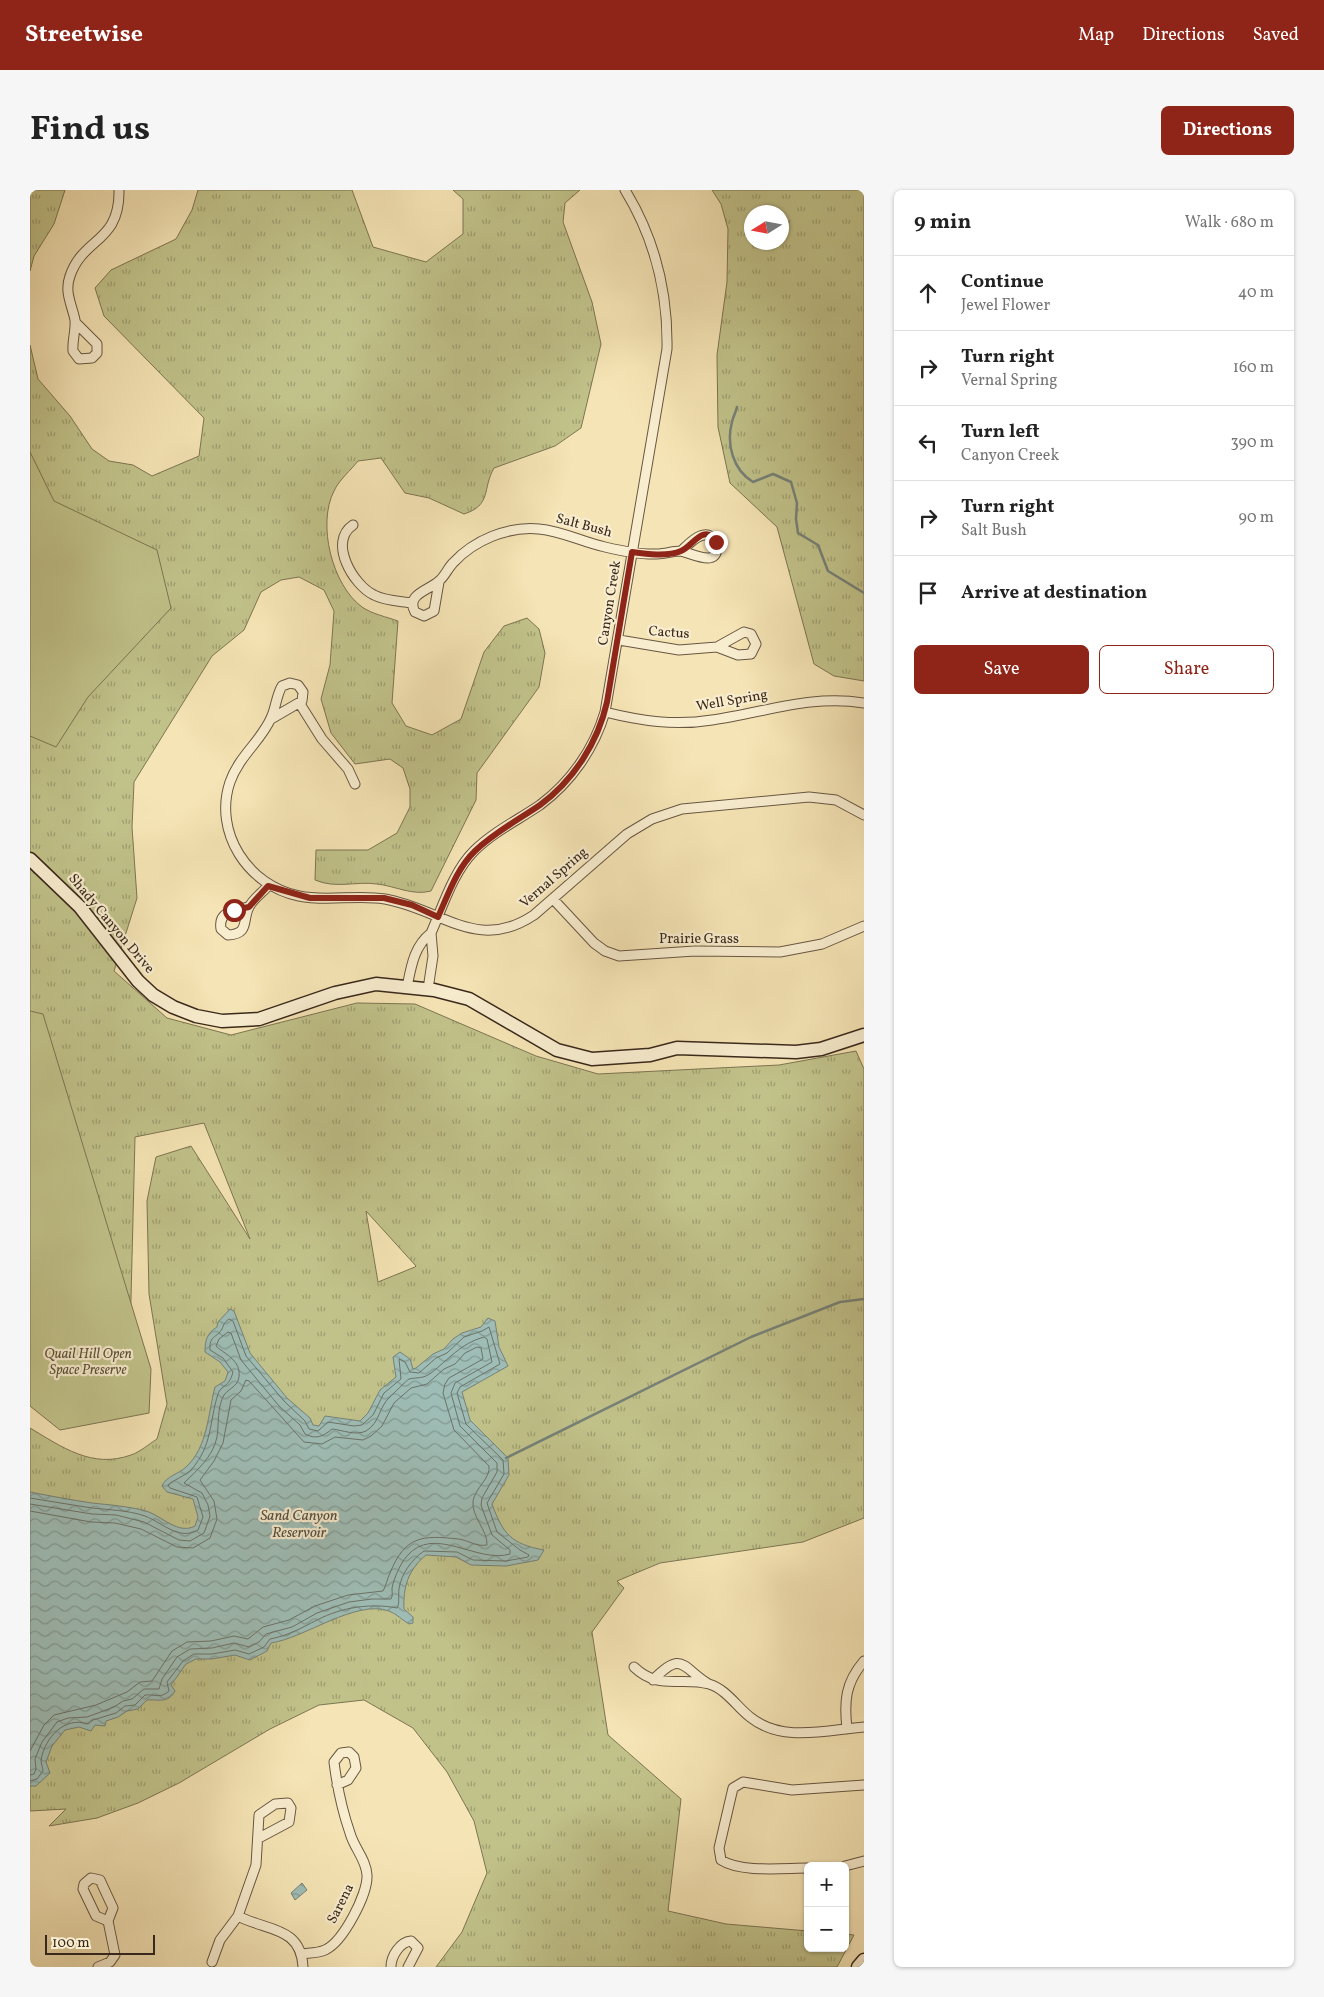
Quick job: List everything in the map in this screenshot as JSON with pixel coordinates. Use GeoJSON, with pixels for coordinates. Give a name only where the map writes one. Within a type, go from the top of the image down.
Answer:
{"type":"FeatureCollection","features":[{"type":"Feature","properties":{"kind":"street"},"geometry":{"type":"LineString","coordinates":[[75,322],[67,291],[69,278],[80,258],[111,228],[120,206],[119,190]]}},
{"type":"Feature","properties":{"kind":"street","name":"Canyon Creek"},"geometry":{"type":"LineString","coordinates":[[407,987],[416,951],[422,939],[431,932],[458,875],[474,852],[508,825],[540,805],[564,785],[590,747],[605,712],[619,640],[632,552],[667,350],[668,320],[656,254],[636,208],[625,190]]}},
{"type":"Feature","properties":{"kind":"street"},"geometry":{"type":"LineString","coordinates":[[353,525],[342,536],[341,548],[345,559],[361,586],[374,595],[412,603],[415,612],[419,615],[429,615],[434,611],[439,582]]}},
{"type":"Feature","properties":{"kind":"street","name":"Salt Bush"},"geometry":{"type":"LineString","coordinates":[[412,603],[414,598],[439,582],[464,553],[486,539],[518,529],[539,529],[564,534],[603,546],[632,552],[658,554],[681,551]]}},
{"type":"Feature","properties":{"kind":"street","name":"Cactus"},"geometry":{"type":"LineString","coordinates":[[619,640],[679,650],[717,646]]}},
{"type":"Feature","properties":{"kind":"street"},"geometry":{"type":"LineString","coordinates":[[249,907],[268,886],[242,859],[229,831],[225,816],[226,798],[236,769],[271,719],[280,690],[285,684],[294,683],[301,688],[303,696],[300,704],[271,719]]}},
{"type":"Feature","properties":{"kind":"street","name":"Well Spring"},"geometry":{"type":"LineString","coordinates":[[605,712],[657,722],[682,723],[713,720],[811,701],[864,703]]}},
{"type":"Feature","properties":{"kind":"street"},"geometry":{"type":"LineString","coordinates":[[300,704],[322,739],[348,769],[355,784]]}},
{"type":"Feature","properties":{"kind":"street","name":"Vernal Spring"},"geometry":{"type":"LineString","coordinates":[[268,886],[310,898],[384,898],[412,905],[460,926],[491,932],[522,924],[627,834],[652,819],[682,809],[809,797],[836,800],[864,815]]}},
{"type":"Feature","properties":{"kind":"street","name":"Shady Canyon Drive"},"geometry":{"type":"LineString","coordinates":[[30,859],[80,907],[138,981],[153,995],[173,1007],[196,1016],[222,1021],[259,1019],[355,987],[376,984],[428,990],[469,1000],[557,1050],[592,1058],[650,1055],[677,1048],[796,1052],[821,1049],[864,1035]]}},
{"type":"Feature","properties":{"kind":"street","name":"Prairie Grass"},"geometry":{"type":"LineString","coordinates":[[553,899],[594,944],[605,951],[619,956],[695,951],[780,952],[822,944],[864,926]]}},
{"type":"Feature","properties":{"kind":"street"},"geometry":{"type":"LineString","coordinates":[[428,990],[433,954],[431,932]]}},
{"type":"Feature","properties":{"kind":"street"},"geometry":{"type":"LineString","coordinates":[[416,951],[433,954]]}},
{"type":"Feature","properties":{"kind":"street"},"geometry":{"type":"LineString","coordinates":[[653,1680],[675,1664],[684,1664],[696,1676],[726,1693],[751,1718],[766,1728],[777,1732],[793,1733],[864,1727]]}},
{"type":"Feature","properties":{"kind":"street"},"geometry":{"type":"LineString","coordinates":[[634,1666],[643,1675],[653,1680],[710,1684]]}},
{"type":"Feature","properties":{"kind":"street"},"geometry":{"type":"LineString","coordinates":[[847,1729],[844,1702],[862,1666]]}},
{"type":"Feature","properties":{"kind":"street"},"geometry":{"type":"LineString","coordinates":[[804,1868],[730,1866],[722,1860],[719,1848],[733,1788],[742,1782],[792,1790],[864,1785]]}},
{"type":"Feature","properties":{"kind":"street","name":"Sarena"},"geometry":{"type":"LineString","coordinates":[[302,1954],[326,1950],[340,1936],[354,1915],[366,1891],[367,1876],[364,1861],[350,1835],[337,1785]]}},
{"type":"Feature","properties":{"kind":"street"},"geometry":{"type":"LineString","coordinates":[[212,1962],[220,1940],[238,1916],[256,1866],[259,1815],[275,1804],[288,1803],[292,1808],[289,1822],[259,1838]]}},
{"type":"Feature","properties":{"kind":"street"},"geometry":{"type":"LineString","coordinates":[[849,1865],[864,1861]]}},
{"type":"Feature","properties":{"kind":"street"},"geometry":{"type":"LineString","coordinates":[[98,1967],[110,1962],[115,1955],[108,1921],[113,1908],[100,1880],[91,1878],[84,1884],[86,1896],[96,1916],[108,1921]]}},
{"type":"Feature","properties":{"kind":"street"},"geometry":{"type":"LineString","coordinates":[[238,1916],[257,1925],[281,1930],[288,1934],[302,1954],[302,1967]]}},
{"type":"Feature","properties":{"kind":"street"},"geometry":{"type":"LineString","coordinates":[[391,1967],[391,1961],[400,1946],[405,1942],[411,1941],[418,1948],[408,1967]]}},
{"type":"Feature","properties":{"kind":"street"},"geometry":{"type":"LineString","coordinates":[[858,1967],[864,1960]]}},
{"type":"Feature","properties":{"kind":"green space"},"geometry":{"type":"Polygon","coordinates":[[[30,190],[65,190],[54,224],[34,256],[30,271],[30,190]]]}},
{"type":"Feature","properties":{"kind":"green space"},"geometry":{"type":"Polygon","coordinates":[[[198,190],[352,190],[373,247],[426,262],[463,234],[463,199],[453,190],[580,190],[565,203],[563,222],[592,302],[601,344],[581,428],[555,446],[494,468],[483,501],[479,506],[464,514],[429,498],[405,493],[381,458],[358,461],[336,487],[329,505],[327,536],[330,553],[335,569],[343,584],[351,597],[362,607],[398,621],[392,703],[406,726],[432,735],[461,719],[484,652],[504,626],[527,618],[539,629],[545,653],[539,687],[477,773],[476,800],[431,891],[411,892],[369,883],[331,884],[315,880],[316,850],[368,850],[397,833],[410,807],[410,789],[403,768],[390,759],[355,764],[331,733],[321,699],[330,665],[334,611],[324,590],[299,577],[281,580],[261,592],[244,630],[212,656],[134,782],[132,827],[137,898],[114,971],[167,1018],[231,1035],[357,1003],[415,1004],[536,1056],[598,1074],[779,1065],[856,1051],[864,1069],[864,1518],[803,1542],[660,1563],[617,1581],[624,1588],[592,1632],[608,1735],[681,1799],[668,1911],[726,1924],[804,1931],[804,1952],[845,1952],[837,1967],[436,1967],[462,1932],[487,1873],[474,1821],[447,1772],[413,1728],[364,1700],[319,1705],[270,1729],[179,1783],[138,1803],[97,1818],[49,1826],[66,1809],[30,1811],[30,1428],[66,1449],[90,1458],[117,1459],[141,1450],[157,1439],[167,1404],[149,1294],[147,1201],[156,1157],[191,1146],[250,1239],[204,1123],[135,1137],[129,1379],[30,1362],[30,345],[38,379],[70,416],[92,449],[109,461],[133,465],[152,476],[199,456],[204,418],[104,316],[95,288],[111,270],[176,239],[192,210],[198,190]],[[366,1211],[378,1282],[416,1266],[366,1211]]]}},
{"type":"Feature","properties":{"kind":"green space"},"geometry":{"type":"Polygon","coordinates":[[[712,190],[864,190],[864,681],[834,676],[814,664],[777,527],[730,483],[718,427],[717,355],[727,282],[728,229],[721,204],[712,190]]]}},
{"type":"Feature","properties":{"kind":"green space"},"geometry":{"type":"Polygon","coordinates":[[[30,452],[54,501],[157,550],[171,608],[88,697],[56,747],[30,736],[30,452]]]}},
{"type":"Feature","properties":{"kind":"green space","name":"Quail Hill Open Space Preserve"},"geometry":{"type":"Polygon","coordinates":[[[30,1011],[43,1014],[151,1369],[149,1413],[60,1430],[30,1406],[30,1011]]]}},
{"type":"Feature","properties":{"kind":"green space"},"geometry":{"type":"Polygon","coordinates":[[[849,1934],[854,1935],[849,1944],[849,1934]]]}},
{"type":"Feature","properties":{"kind":"water","name":"Sand Canyon Reservoir"},"geometry":{"type":"Polygon","coordinates":[[[230,1309],[234,1311],[250,1353],[287,1398],[310,1418],[313,1425],[319,1426],[325,1416],[360,1421],[368,1413],[380,1390],[396,1377],[393,1357],[400,1352],[410,1359],[413,1369],[433,1354],[444,1349],[462,1333],[481,1327],[488,1318],[495,1321],[499,1347],[508,1366],[462,1392],[470,1420],[508,1458],[509,1475],[492,1504],[500,1523],[516,1541],[544,1550],[538,1560],[506,1566],[471,1565],[456,1557],[426,1555],[411,1573],[404,1593],[404,1609],[413,1617],[413,1623],[409,1624],[389,1611],[376,1609],[361,1610],[284,1640],[271,1643],[267,1651],[250,1660],[235,1655],[212,1659],[196,1659],[186,1664],[171,1685],[175,1691],[169,1698],[147,1700],[138,1709],[127,1711],[118,1717],[106,1721],[105,1726],[95,1725],[91,1731],[79,1727],[65,1730],[52,1746],[46,1762],[50,1773],[36,1786],[30,1786],[30,1492],[84,1502],[139,1509],[152,1513],[176,1527],[189,1528],[195,1526],[198,1517],[193,1499],[167,1492],[162,1486],[166,1480],[186,1467],[199,1450],[203,1440],[215,1387],[225,1381],[228,1372],[220,1362],[205,1352],[206,1340],[209,1334],[217,1327],[218,1322],[230,1309]]]}},
{"type":"Feature","properties":{"kind":"water"},"geometry":{"type":"Polygon","coordinates":[[[302,1883],[307,1890],[295,1900],[291,1893],[302,1883]]]}},
{"type":"Feature","properties":{"kind":"waterway"},"geometry":{"type":"LineString","coordinates":[[737,407],[730,430],[730,439],[733,456],[740,471],[753,482],[773,474],[791,482],[797,503],[796,519],[798,533],[818,545],[828,571],[864,593]]}},
{"type":"Feature","properties":{"kind":"waterway"},"geometry":{"type":"LineString","coordinates":[[506,1458],[751,1337],[840,1302],[864,1299]]}},
{"type":"Feature","properties":{"kind":"route"},"geometry":{"type":"LineString","coordinates":[[234,910],[249,907],[268,886],[297,896],[310,898],[384,898],[412,905],[438,917],[465,862],[490,838],[540,805],[564,785],[590,747],[605,712],[619,640],[632,552],[658,554],[681,551],[696,538],[704,534],[708,534],[716,542]]}}]}
